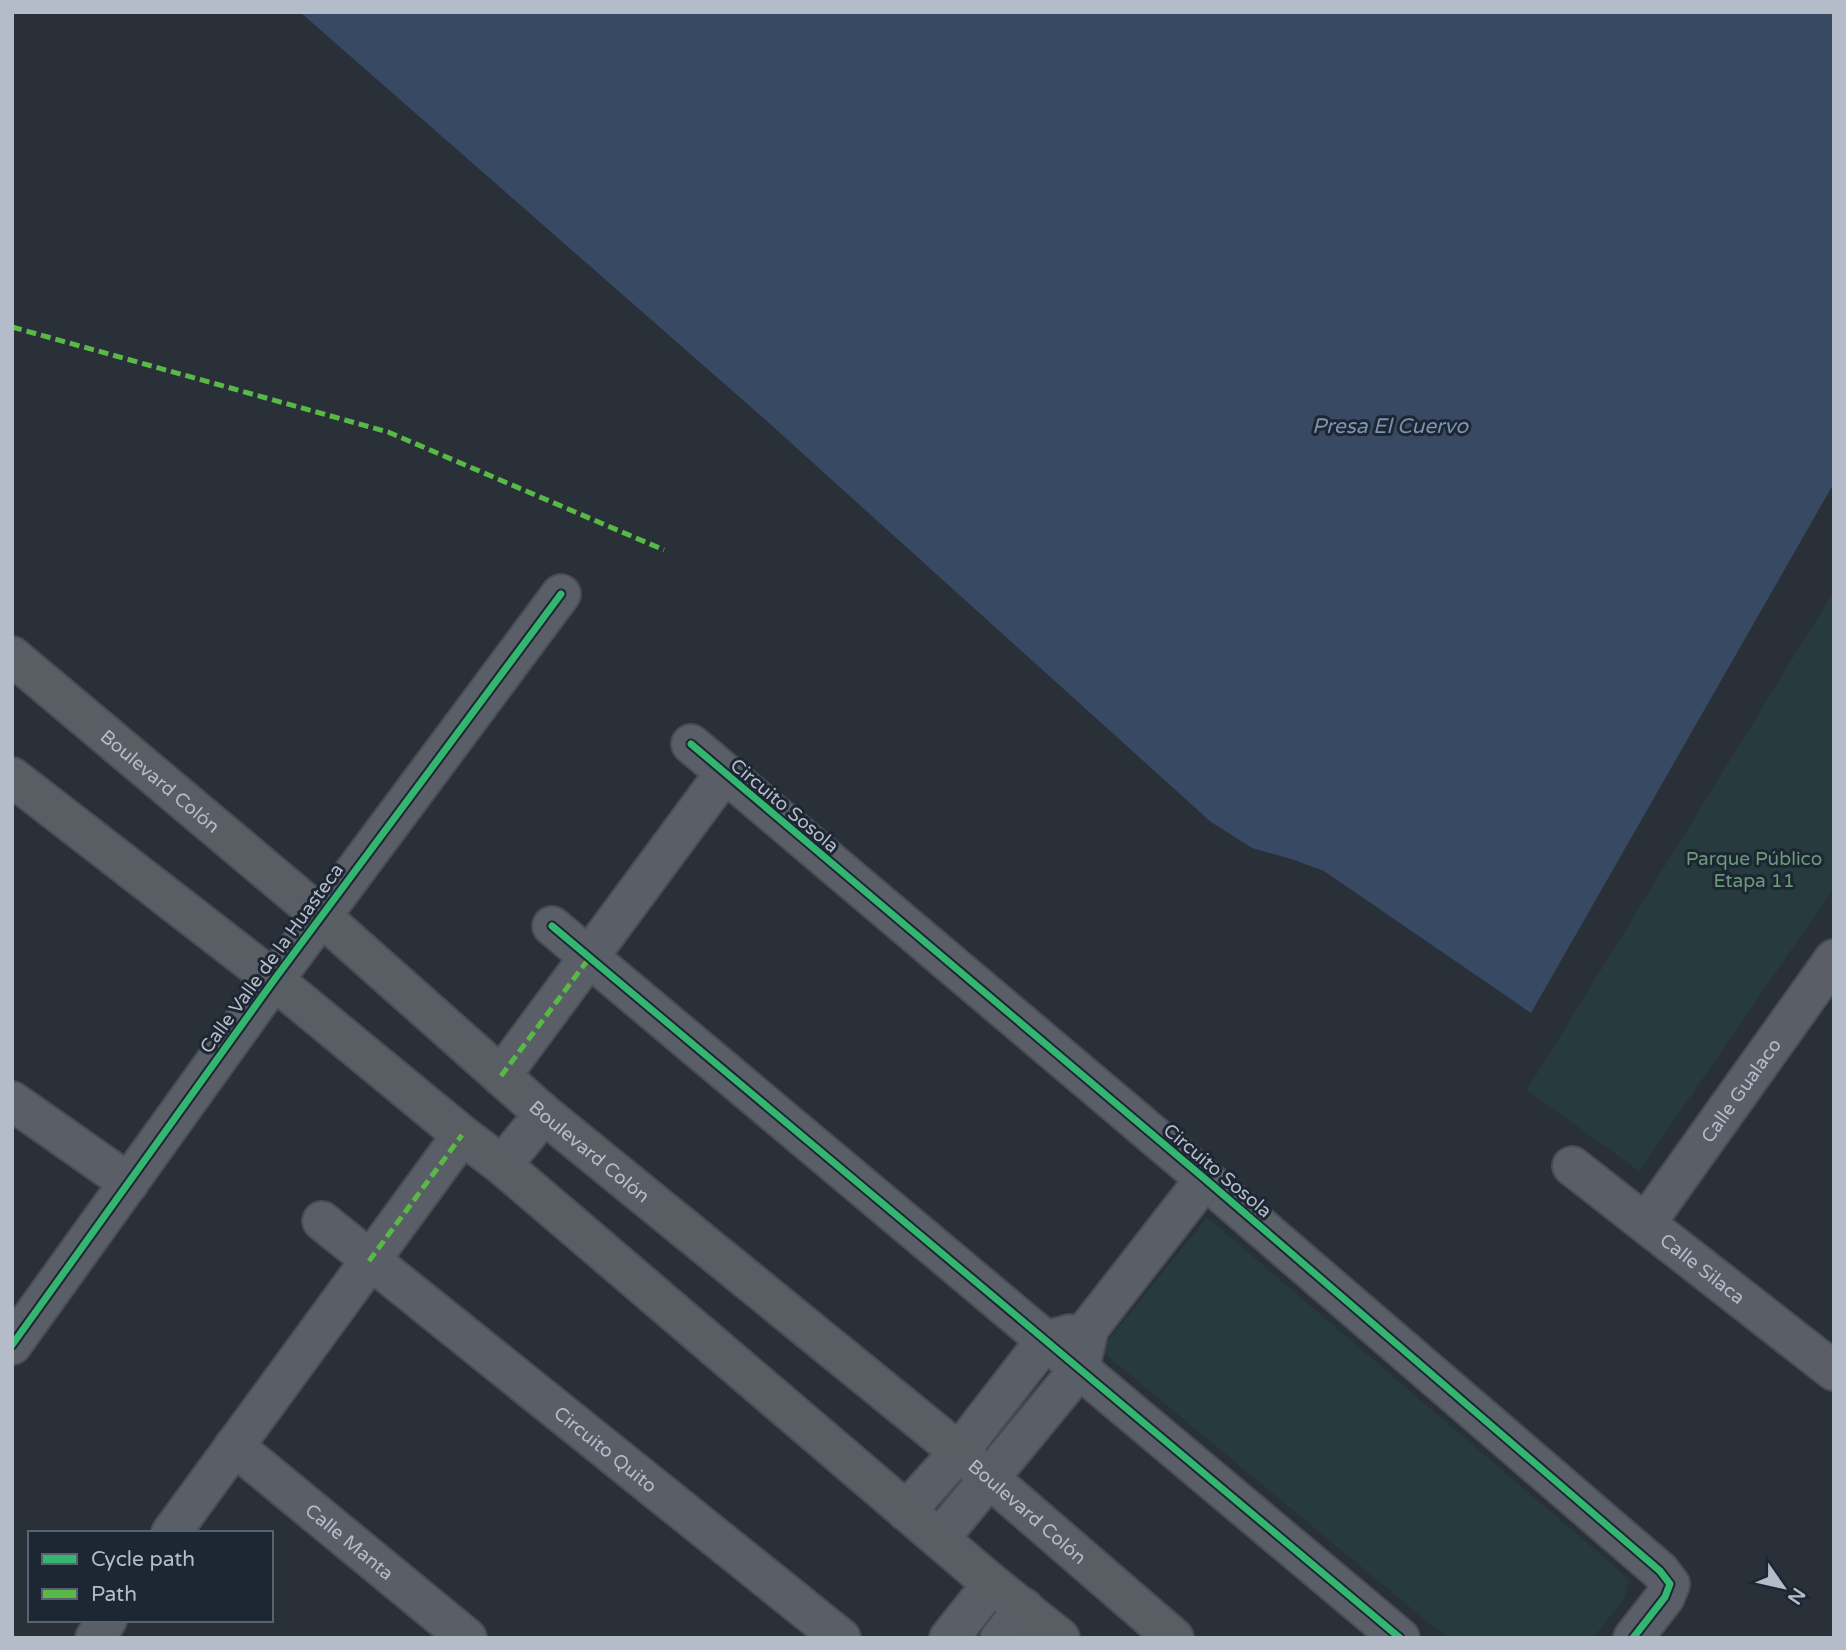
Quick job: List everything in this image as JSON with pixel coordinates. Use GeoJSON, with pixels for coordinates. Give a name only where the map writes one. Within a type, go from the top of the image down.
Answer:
{"type":"FeatureCollection","features":[{"type":"Feature","properties":{"kind":"main road","name":"Boulevard Colón"},"geometry":{"type":"LineString","coordinates":[[12,656],[321,916],[544,1114],[959,1452],[1174,1638]]}},
{"type":"Feature","properties":{"kind":"main road"},"geometry":{"type":"LineString","coordinates":[[12,777],[274,980],[461,1135],[502,1165],[992,1584],[1060,1638]]}},
{"type":"Feature","properties":{"kind":"street","name":"Calle Valle de la Huasteca"},"geometry":{"type":"LineString","coordinates":[[12,1345],[274,980],[561,594]]}},
{"type":"Feature","properties":{"kind":"street","name":"Circuito Sosola"},"geometry":{"type":"LineString","coordinates":[[691,744],[1205,1179],[1661,1571],[1670,1584],[1665,1597],[1633,1638]]}},
{"type":"Feature","properties":{"kind":"street","name":"Circuito Sosola"},"geometry":{"type":"LineString","coordinates":[[501,1076],[724,774]]}},
{"type":"Feature","properties":{"kind":"street"},"geometry":{"type":"LineString","coordinates":[[552,926],[1400,1638]]}},
{"type":"Feature","properties":{"kind":"street","name":"Calle Gualaco"},"geometry":{"type":"LineString","coordinates":[[1646,1223],[1834,959]]}},
{"type":"Feature","properties":{"kind":"street"},"geometry":{"type":"LineString","coordinates":[[12,1101],[129,1183]]}},
{"type":"Feature","properties":{"kind":"street"},"geometry":{"type":"LineString","coordinates":[[502,1165],[544,1114]]}},
{"type":"Feature","properties":{"kind":"street"},"geometry":{"type":"LineString","coordinates":[[172,1531],[461,1135]]}},
{"type":"Feature","properties":{"kind":"street","name":"Calle Silaca"},"geometry":{"type":"LineString","coordinates":[[1572,1166],[1834,1371]]}},
{"type":"Feature","properties":{"kind":"street"},"geometry":{"type":"LineString","coordinates":[[939,1539],[1080,1368],[1089,1328],[1205,1179]]}},
{"type":"Feature","properties":{"kind":"street","name":"Circuito Quito"},"geometry":{"type":"LineString","coordinates":[[322,1221],[841,1638]]}},
{"type":"Feature","properties":{"kind":"street"},"geometry":{"type":"LineString","coordinates":[[906,1511],[959,1452],[1045,1341],[1089,1328]]}},
{"type":"Feature","properties":{"kind":"street","name":"Calle Manta"},"geometry":{"type":"LineString","coordinates":[[234,1446],[467,1638]]}},
{"type":"Feature","properties":{"kind":"street"},"geometry":{"type":"LineString","coordinates":[[950,1638],[992,1584]]}},
{"type":"Feature","properties":{"kind":"street"},"geometry":{"type":"LineString","coordinates":[[1000,1638],[1024,1608]]}},
{"type":"Feature","properties":{"kind":"green space","name":"Parque Público Etapa 11"},"geometry":{"type":"Polygon","coordinates":[[[1834,591],[1834,888],[1639,1171],[1527,1090],[1834,591]]]}},
{"type":"Feature","properties":{"kind":"green space"},"geometry":{"type":"Polygon","coordinates":[[[1207,1217],[1622,1573],[1629,1581],[1624,1599],[1593,1638],[1447,1638],[1100,1350],[1207,1217]]]}},
{"type":"Feature","properties":{"kind":"water","name":"Presa El Cuervo"},"geometry":{"type":"Polygon","coordinates":[[[300,12],[1834,12],[1834,483],[1531,1013],[1324,871],[1252,848],[1211,822],[760,415],[300,12]]]}},
{"type":"Feature","properties":{"kind":"marked path"},"geometry":{"type":"LineString","coordinates":[[12,327],[388,432],[664,550]]}},
{"type":"Feature","properties":{"kind":"marked path"},"geometry":{"type":"LineString","coordinates":[[501,1076],[590,957]]}},
{"type":"Feature","properties":{"kind":"marked path"},"geometry":{"type":"LineString","coordinates":[[369,1261],[462,1135]]}},
{"type":"Feature","properties":{"kind":"cycle path"},"geometry":{"type":"LineString","coordinates":[[12,1345],[274,980],[561,594]]}},
{"type":"Feature","properties":{"kind":"cycle path"},"geometry":{"type":"LineString","coordinates":[[691,744],[1205,1179],[1660,1571],[1670,1584],[1665,1597],[1633,1638]]}},
{"type":"Feature","properties":{"kind":"cycle path"},"geometry":{"type":"LineString","coordinates":[[552,926],[1400,1638]]}}]}
